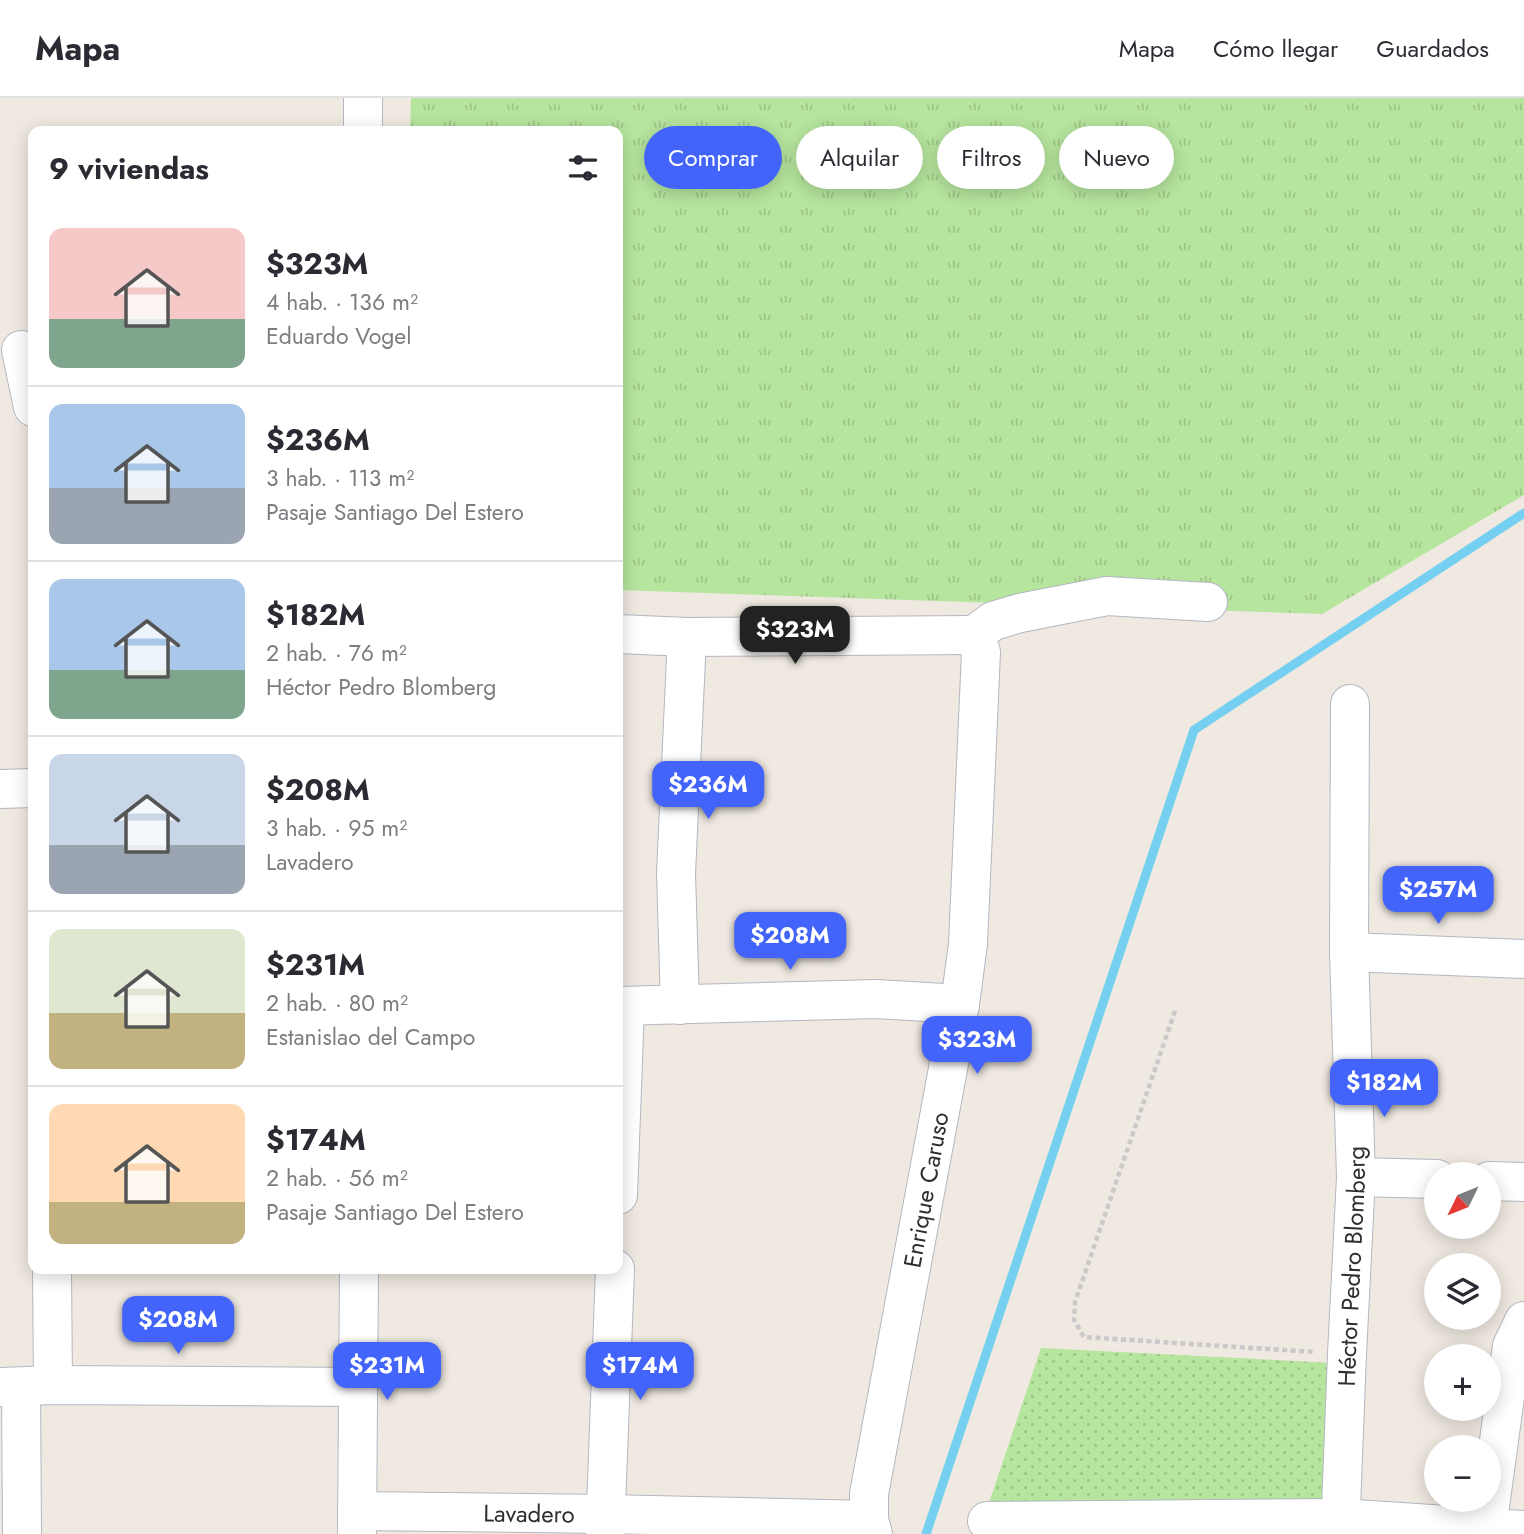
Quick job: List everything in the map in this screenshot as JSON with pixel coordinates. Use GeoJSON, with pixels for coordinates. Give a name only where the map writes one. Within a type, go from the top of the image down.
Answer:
{"type":"FeatureCollection","features":[{"type":"Feature","properties":{"kind":"street"},"geometry":{"type":"LineString","coordinates":[[363,98],[363,126]]}},
{"type":"Feature","properties":{"kind":"street"},"geometry":{"type":"LineString","coordinates":[[18,350],[28,388]]}},
{"type":"Feature","properties":{"kind":"street"},"geometry":{"type":"LineString","coordinates":[[623,634],[687,637],[974,635],[993,621],[1020,613],[1107,596],[1208,602]]}},
{"type":"Feature","properties":{"kind":"street","name":"Enrique Caruso"},"geometry":{"type":"LineString","coordinates":[[871,1527],[869,1494],[960,1004],[968,944],[981,652],[974,635]]}},
{"type":"Feature","properties":{"kind":"street"},"geometry":{"type":"LineString","coordinates":[[680,1004],[676,873],[687,637]]}},
{"type":"Feature","properties":{"kind":"street","name":"Héctor Pedro Blomberg"},"geometry":{"type":"LineString","coordinates":[[1340,1526],[1356,1177],[1349,952],[1350,704]]}},
{"type":"Feature","properties":{"kind":"street"},"geometry":{"type":"LineString","coordinates":[[0,789],[28,789]]}},
{"type":"Feature","properties":{"kind":"street"},"geometry":{"type":"LineString","coordinates":[[1349,952],[1524,959]]}},
{"type":"Feature","properties":{"kind":"street"},"geometry":{"type":"LineString","coordinates":[[623,1006],[877,999],[960,1004]]}},
{"type":"Feature","properties":{"kind":"street"},"geometry":{"type":"LineString","coordinates":[[1356,1177],[1424,1179]]}},
{"type":"Feature","properties":{"kind":"street"},"geometry":{"type":"LineString","coordinates":[[1502,1181],[1524,1182]]}},
{"type":"Feature","properties":{"kind":"street"},"geometry":{"type":"LineString","coordinates":[[22,1534],[25,1386],[51,1274]]}},
{"type":"Feature","properties":{"kind":"street"},"geometry":{"type":"LineString","coordinates":[[357,1522],[359,1274]]}},
{"type":"Feature","properties":{"kind":"street"},"geometry":{"type":"LineString","coordinates":[[606,1524],[615,1274]]}},
{"type":"Feature","properties":{"kind":"street"},"geometry":{"type":"LineString","coordinates":[[1487,1528],[1512,1346],[1522,1330]]}},
{"type":"Feature","properties":{"kind":"street"},"geometry":{"type":"LineString","coordinates":[[25,1386],[357,1387]]}},
{"type":"Feature","properties":{"kind":"street"},"geometry":{"type":"LineString","coordinates":[[987,1521],[1524,1530]]}},
{"type":"Feature","properties":{"kind":"street","name":"Lavadero"},"geometry":{"type":"LineString","coordinates":[[357,1522],[871,1527]]}},
{"type":"Feature","properties":{"kind":"path"},"geometry":{"type":"LineString","coordinates":[[1175,1011],[1075,1302],[1074,1320],[1084,1337],[1347,1354]]}},
{"type":"Feature","properties":{"kind":"green space"},"geometry":{"type":"Polygon","coordinates":[[[411,98],[1524,98],[1524,495],[1322,614],[623,590],[623,126],[410,126],[411,98]]]}},
{"type":"Feature","properties":{"kind":"green space"},"geometry":{"type":"Polygon","coordinates":[[[1041,1348],[1334,1363],[1328,1508],[988,1506],[1041,1348]]]}},
{"type":"Feature","properties":{"kind":"waterway"},"geometry":{"type":"LineString","coordinates":[[926,1534],[1194,730],[1524,513]]}}]}
